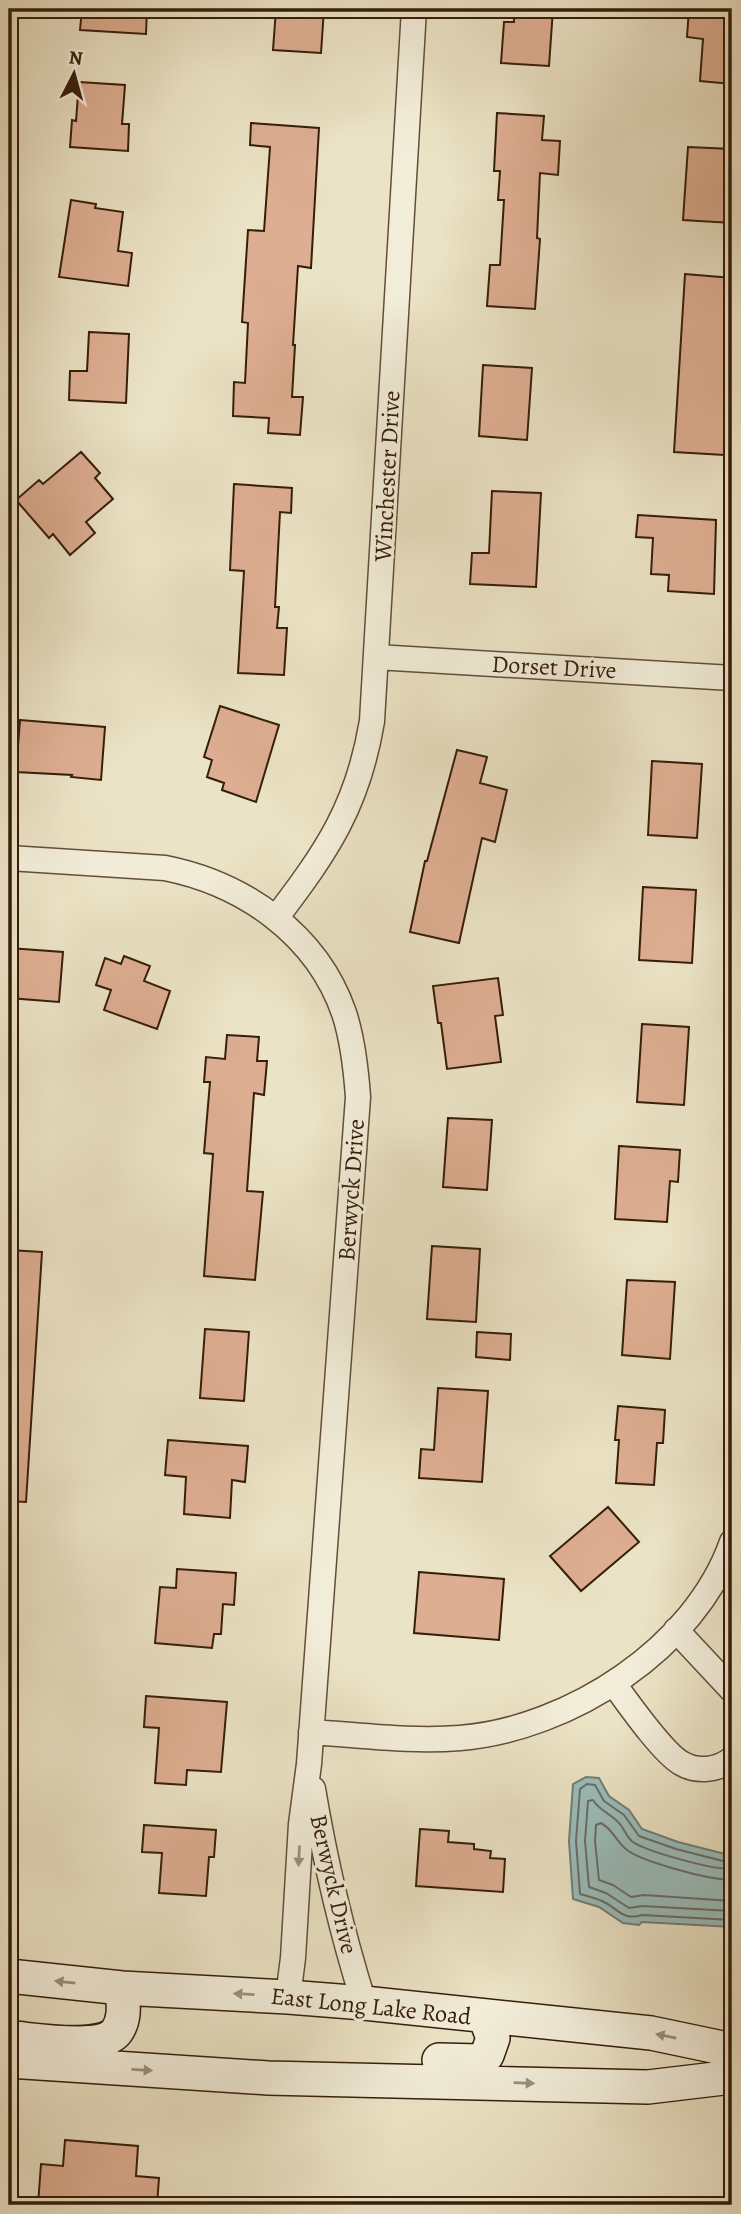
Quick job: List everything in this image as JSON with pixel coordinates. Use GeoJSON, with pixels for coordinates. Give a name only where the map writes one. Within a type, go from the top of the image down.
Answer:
{"type":"FeatureCollection","features":[{"type":"Feature","properties":{"kind":"main road","name":"East Long Lake Road"},"geometry":{"type":"LineString","coordinates":[[9,1976],[122,1988],[364,2003],[651,2033],[732,2050]]}},
{"type":"Feature","properties":{"kind":"main road"},"geometry":{"type":"LineString","coordinates":[[9,2038],[99,2042],[115,2034],[122,2022],[122,1988]]}},
{"type":"Feature","properties":{"kind":"main road"},"geometry":{"type":"LineString","coordinates":[[243,2076],[251,2062],[278,2055],[479,2061],[487,2055],[493,2038],[485,2017]]}},
{"type":"Feature","properties":{"kind":"main road"},"geometry":{"type":"LineString","coordinates":[[9,2061],[243,2076],[648,2087],[732,2077]]}},
{"type":"Feature","properties":{"kind":"street","name":"Winchester Drive"},"geometry":{"type":"LineString","coordinates":[[276,918],[318,862],[348,807],[367,749],[372,720],[414,9]]}},
{"type":"Feature","properties":{"kind":"street","name":"Dorset Drive"},"geometry":{"type":"LineString","coordinates":[[376,657],[732,678]]}},
{"type":"Feature","properties":{"kind":"street","name":"Berwyck Drive"},"geometry":{"type":"LineString","coordinates":[[9,858],[165,868],[215,882],[249,899],[276,918],[307,947],[322,968],[344,1013],[356,1068],[358,1097],[312,1732],[301,1824],[288,1997]]}},
{"type":"Feature","properties":{"kind":"street"},"geometry":{"type":"LineString","coordinates":[[312,1732],[419,1740],[462,1738],[530,1724],[563,1711],[614,1684],[649,1658],[676,1630],[713,1584],[732,1542]]}},
{"type":"Feature","properties":{"kind":"street"},"geometry":{"type":"LineString","coordinates":[[676,1630],[732,1689]]}},
{"type":"Feature","properties":{"kind":"street"},"geometry":{"type":"LineString","coordinates":[[614,1684],[678,1762],[698,1769],[710,1769],[724,1765],[732,1759]]}},
{"type":"Feature","properties":{"kind":"street","name":"Berwyck Drive"},"geometry":{"type":"LineString","coordinates":[[309,1764],[323,1846],[364,2003]]}},
{"type":"Feature","properties":{"kind":"water"},"geometry":{"type":"Polygon","coordinates":[[[586,1777],[599,1778],[609,1796],[629,1810],[642,1829],[725,1854],[732,1849],[732,1927],[623,1923],[599,1907],[573,1899],[569,1841],[573,1784],[586,1777]]]}},
{"type":"Feature","properties":{"kind":"building"},"geometry":{"type":"Polygon","coordinates":[[[82,9],[147,9],[146,34],[80,30],[82,9]]]}},
{"type":"Feature","properties":{"kind":"building"},"geometry":{"type":"Polygon","coordinates":[[[276,9],[324,9],[321,53],[273,50],[276,9]]]}},
{"type":"Feature","properties":{"kind":"building"},"geometry":{"type":"Polygon","coordinates":[[[514,9],[553,9],[549,66],[501,63],[504,22],[514,22],[514,9]]]}},
{"type":"Feature","properties":{"kind":"building"},"geometry":{"type":"Polygon","coordinates":[[[689,9],[732,9],[732,84],[700,81],[703,39],[687,37],[689,9]]]}},
{"type":"Feature","properties":{"kind":"building"},"geometry":{"type":"Polygon","coordinates":[[[79,82],[125,85],[122,124],[129,124],[128,151],[70,147],[72,120],[76,121],[79,82]]]}},
{"type":"Feature","properties":{"kind":"building"},"geometry":{"type":"Polygon","coordinates":[[[497,113],[544,116],[542,140],[560,141],[558,175],[540,173],[537,238],[540,239],[535,309],[487,306],[490,265],[500,265],[504,200],[498,200],[500,171],[494,171],[497,113]]]}},
{"type":"Feature","properties":{"kind":"building"},"geometry":{"type":"Polygon","coordinates":[[[251,123],[319,128],[311,268],[298,266],[293,345],[292,397],[303,397],[300,435],[268,433],[269,418],[233,416],[234,382],[245,383],[248,323],[242,322],[248,230],[264,231],[270,147],[250,145],[251,123]]]}},
{"type":"Feature","properties":{"kind":"building"},"geometry":{"type":"Polygon","coordinates":[[[688,147],[732,149],[732,223],[683,220],[688,147]]]}},
{"type":"Feature","properties":{"kind":"building"},"geometry":{"type":"Polygon","coordinates":[[[71,200],[96,204],[95,208],[123,212],[118,251],[132,253],[128,286],[59,277],[71,200]]]}},
{"type":"Feature","properties":{"kind":"building"},"geometry":{"type":"Polygon","coordinates":[[[685,274],[732,278],[725,393],[729,393],[724,455],[674,452],[685,274]]]}},
{"type":"Feature","properties":{"kind":"building"},"geometry":{"type":"Polygon","coordinates":[[[89,332],[129,334],[126,403],[69,400],[70,371],[87,371],[89,332]]]}},
{"type":"Feature","properties":{"kind":"building"},"geometry":{"type":"Polygon","coordinates":[[[483,365],[532,368],[527,440],[479,436],[483,365]]]}},
{"type":"Feature","properties":{"kind":"building"},"geometry":{"type":"Polygon","coordinates":[[[81,452],[100,473],[95,478],[113,499],[86,522],[95,533],[70,555],[53,534],[49,538],[16,500],[39,480],[43,484],[81,452]]]}},
{"type":"Feature","properties":{"kind":"building"},"geometry":{"type":"Polygon","coordinates":[[[234,484],[292,488],[291,513],[280,512],[275,607],[279,607],[277,628],[287,628],[284,675],[238,673],[244,571],[230,570],[234,484]]]}},
{"type":"Feature","properties":{"kind":"building"},"geometry":{"type":"Polygon","coordinates":[[[492,491],[541,493],[536,587],[470,584],[472,553],[489,553],[492,491]]]}},
{"type":"Feature","properties":{"kind":"building"},"geometry":{"type":"Polygon","coordinates":[[[638,515],[716,520],[714,594],[668,591],[669,575],[651,574],[653,538],[636,537],[638,515]]]}},
{"type":"Feature","properties":{"kind":"building"},"geometry":{"type":"Polygon","coordinates":[[[220,706],[279,725],[256,802],[222,790],[224,783],[207,777],[212,760],[204,757],[220,706]]]}},
{"type":"Feature","properties":{"kind":"building"},"geometry":{"type":"Polygon","coordinates":[[[20,720],[105,727],[101,780],[71,777],[72,775],[16,772],[20,720]]]}},
{"type":"Feature","properties":{"kind":"building"},"geometry":{"type":"Polygon","coordinates":[[[457,750],[487,757],[480,783],[507,790],[495,842],[482,838],[459,943],[410,932],[425,861],[457,750]]]}},
{"type":"Feature","properties":{"kind":"building"},"geometry":{"type":"Polygon","coordinates":[[[652,761],[702,764],[697,838],[648,835],[652,761]]]}},
{"type":"Feature","properties":{"kind":"building"},"geometry":{"type":"Polygon","coordinates":[[[643,887],[696,890],[692,963],[639,960],[643,887]]]}},
{"type":"Feature","properties":{"kind":"building"},"geometry":{"type":"Polygon","coordinates":[[[9,948],[63,952],[59,1002],[9,998],[9,948]]]}},
{"type":"Feature","properties":{"kind":"building"},"geometry":{"type":"Polygon","coordinates":[[[124,956],[150,966],[144,981],[170,991],[157,1029],[104,1010],[111,990],[96,985],[105,958],[121,964],[124,956]]]}},
{"type":"Feature","properties":{"kind":"building"},"geometry":{"type":"Polygon","coordinates":[[[498,978],[503,1015],[495,1016],[501,1062],[447,1069],[433,986],[498,978]]]}},
{"type":"Feature","properties":{"kind":"building"},"geometry":{"type":"Polygon","coordinates":[[[642,1024],[689,1027],[684,1105],[637,1102],[642,1024]]]}},
{"type":"Feature","properties":{"kind":"building"},"geometry":{"type":"Polygon","coordinates":[[[227,1035],[259,1037],[257,1061],[267,1061],[264,1095],[254,1093],[247,1191],[263,1192],[255,1280],[204,1276],[213,1154],[204,1153],[210,1082],[204,1082],[206,1057],[225,1059],[227,1035]]]}},
{"type":"Feature","properties":{"kind":"building"},"geometry":{"type":"Polygon","coordinates":[[[448,1118],[492,1120],[487,1190],[443,1187],[448,1118]]]}},
{"type":"Feature","properties":{"kind":"building"},"geometry":{"type":"Polygon","coordinates":[[[619,1146],[680,1150],[678,1182],[670,1181],[667,1222],[615,1219],[619,1146]]]}},
{"type":"Feature","properties":{"kind":"building"},"geometry":{"type":"Polygon","coordinates":[[[432,1246],[480,1249],[476,1322],[427,1319],[432,1246]]]}},
{"type":"Feature","properties":{"kind":"building"},"geometry":{"type":"Polygon","coordinates":[[[9,1250],[42,1252],[26,1502],[9,1501],[9,1250]]]}},
{"type":"Feature","properties":{"kind":"building"},"geometry":{"type":"Polygon","coordinates":[[[627,1280],[675,1282],[670,1359],[622,1355],[627,1280]]]}},
{"type":"Feature","properties":{"kind":"building"},"geometry":{"type":"Polygon","coordinates":[[[205,1329],[249,1332],[244,1401],[200,1398],[205,1329]]]}},
{"type":"Feature","properties":{"kind":"building"},"geometry":{"type":"Polygon","coordinates":[[[477,1332],[511,1334],[510,1360],[476,1357],[477,1332]]]}},
{"type":"Feature","properties":{"kind":"building"},"geometry":{"type":"Polygon","coordinates":[[[438,1388],[488,1391],[482,1482],[419,1478],[421,1449],[434,1450],[438,1388]]]}},
{"type":"Feature","properties":{"kind":"building"},"geometry":{"type":"Polygon","coordinates":[[[618,1406],[665,1410],[663,1443],[657,1443],[654,1485],[616,1483],[619,1440],[615,1440],[618,1406]]]}},
{"type":"Feature","properties":{"kind":"building"},"geometry":{"type":"Polygon","coordinates":[[[168,1440],[248,1446],[245,1482],[232,1480],[230,1518],[184,1514],[186,1477],[165,1475],[168,1440]]]}},
{"type":"Feature","properties":{"kind":"building"},"geometry":{"type":"Polygon","coordinates":[[[608,1507],[639,1542],[581,1591],[550,1556],[608,1507]]]}},
{"type":"Feature","properties":{"kind":"building"},"geometry":{"type":"Polygon","coordinates":[[[177,1569],[236,1573],[234,1605],[223,1604],[221,1634],[214,1634],[212,1648],[155,1643],[160,1587],[176,1588],[177,1569]]]}},
{"type":"Feature","properties":{"kind":"building"},"geometry":{"type":"Polygon","coordinates":[[[419,1572],[504,1579],[499,1640],[414,1633],[419,1572]]]}},
{"type":"Feature","properties":{"kind":"building"},"geometry":{"type":"Polygon","coordinates":[[[146,1696],[227,1702],[221,1772],[187,1770],[186,1785],[155,1783],[159,1728],[144,1727],[146,1696]]]}},
{"type":"Feature","properties":{"kind":"building"},"geometry":{"type":"Polygon","coordinates":[[[144,1825],[216,1830],[214,1857],[209,1857],[206,1896],[159,1893],[162,1853],[142,1852],[144,1825]]]}},
{"type":"Feature","properties":{"kind":"building"},"geometry":{"type":"Polygon","coordinates":[[[420,1829],[449,1831],[448,1842],[474,1844],[474,1849],[491,1851],[490,1858],[505,1859],[503,1892],[416,1886],[420,1829]]]}},
{"type":"Feature","properties":{"kind":"building"},"geometry":{"type":"Polygon","coordinates":[[[65,2140],[138,2146],[136,2176],[159,2178],[157,2205],[38,2205],[41,2164],[63,2166],[65,2140]]]}}]}
